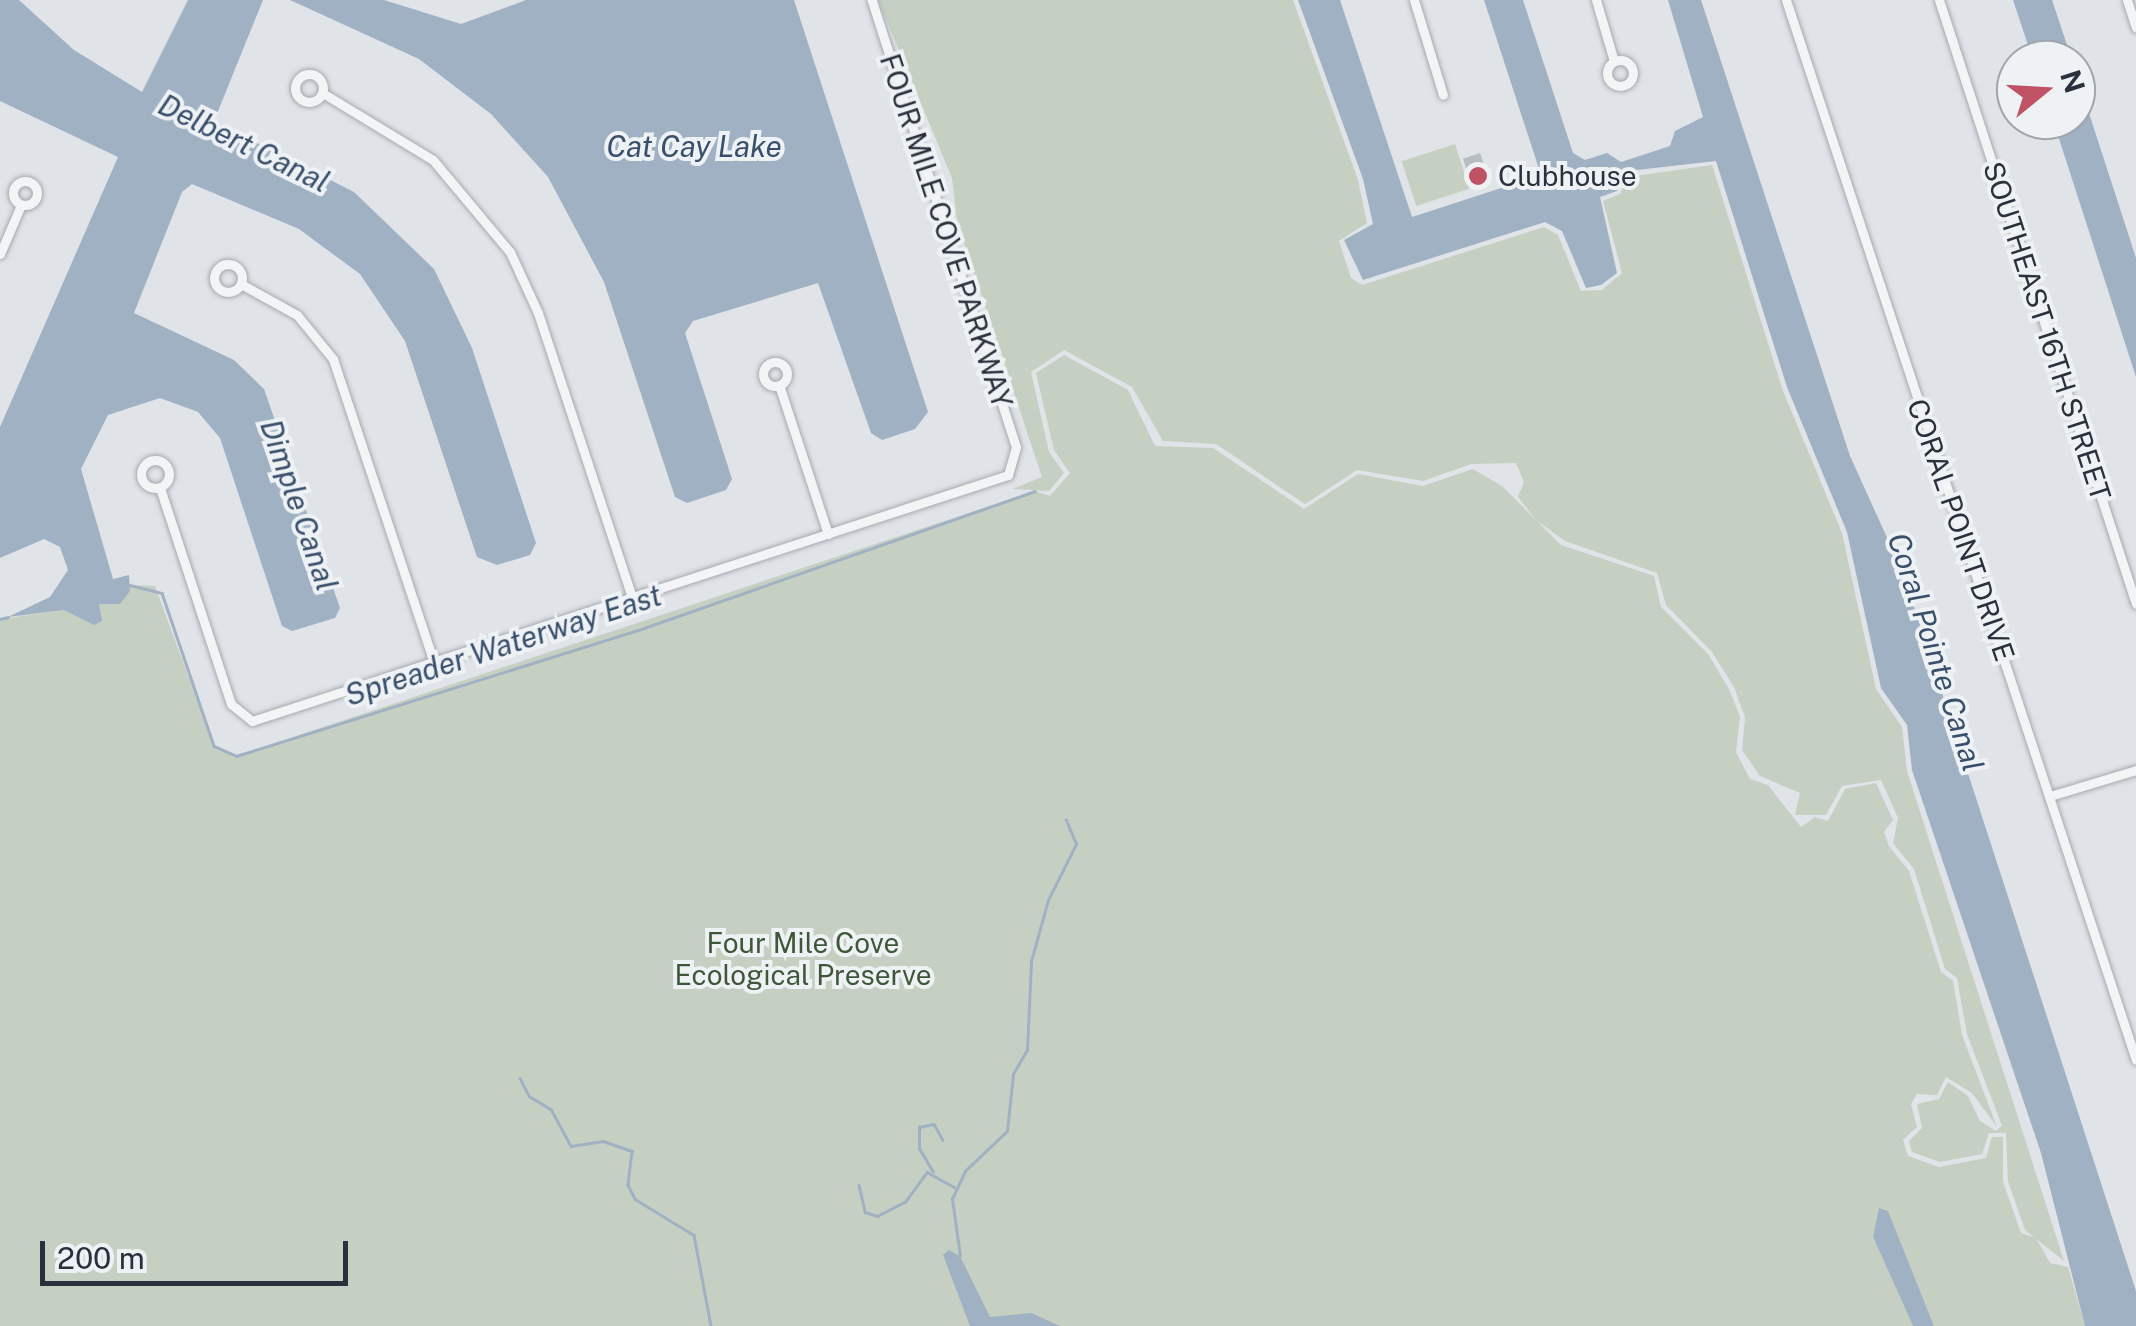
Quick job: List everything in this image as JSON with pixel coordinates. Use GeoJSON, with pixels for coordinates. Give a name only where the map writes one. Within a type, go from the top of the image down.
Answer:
{"type":"FeatureCollection","features":[{"type":"Feature","properties":{"kind":"street","name":"FOUR MILE COVE PARKWAY"},"geometry":{"type":"LineString","coordinates":[[828,534],[1003,478],[1017,463],[872,0]]}},
{"type":"Feature","properties":{"kind":"street"},"geometry":{"type":"LineString","coordinates":[[1414,0],[1444,95]]}},
{"type":"Feature","properties":{"kind":"street"},"geometry":{"type":"LineString","coordinates":[[1596,0],[1614,61]]}},
{"type":"Feature","properties":{"kind":"street","name":"CORAL POINT DRIVE"},"geometry":{"type":"LineString","coordinates":[[1786,0],[2136,1060]]}},
{"type":"Feature","properties":{"kind":"street","name":"SOUTHEAST 16TH STREET"},"geometry":{"type":"LineString","coordinates":[[1939,0],[2136,604]]}},
{"type":"Feature","properties":{"kind":"street"},"geometry":{"type":"LineString","coordinates":[[2127,0],[2136,28]]}},
{"type":"Feature","properties":{"kind":"street"},"geometry":{"type":"LineString","coordinates":[[326,95],[433,160],[506,246],[538,313],[632,598]]}},
{"type":"Feature","properties":{"kind":"street"},"geometry":{"type":"LineString","coordinates":[[0,254],[21,205]]}},
{"type":"Feature","properties":{"kind":"street"},"geometry":{"type":"LineString","coordinates":[[241,284],[297,315],[333,359],[434,662]]}},
{"type":"Feature","properties":{"kind":"street"},"geometry":{"type":"LineString","coordinates":[[160,488],[231,704],[245,720],[828,534],[779,385]]}},
{"type":"Feature","properties":{"kind":"street"},"geometry":{"type":"LineString","coordinates":[[2050,796],[2136,770]]}},
{"type":"Feature","properties":{"kind":"green space"},"geometry":{"type":"Polygon","coordinates":[[[878,0],[1293,0],[1358,180],[1367,223],[1339,241],[1351,278],[1362,285],[1544,227],[1558,235],[1581,291],[1602,290],[1622,273],[1603,201],[1620,194],[1628,177],[1712,165],[1783,391],[1842,533],[1876,689],[1902,727],[1907,771],[2064,1261],[2025,1230],[2008,1181],[2006,1133],[1989,1133],[1982,1154],[1940,1162],[1912,1152],[1909,1141],[1922,1128],[1917,1104],[1939,1099],[1948,1082],[1968,1096],[1980,1121],[1996,1131],[2002,1126],[1967,1034],[1957,978],[1945,969],[1914,869],[1893,843],[1898,818],[1881,780],[1842,786],[1826,815],[1795,815],[1800,793],[1760,776],[1742,750],[1745,717],[1734,687],[1712,652],[1666,605],[1657,573],[1565,541],[1536,520],[1518,497],[1524,482],[1516,463],[1471,464],[1423,481],[1357,470],[1305,504],[1216,444],[1163,441],[1132,387],[1064,350],[1031,372],[1049,452],[1064,473],[1049,491],[1012,489],[1042,477],[957,222],[952,178],[878,0]]]}},
{"type":"Feature","properties":{"kind":"green space"},"geometry":{"type":"Polygon","coordinates":[[[1455,144],[1470,189],[1416,206],[1402,161],[1455,144]]]}},
{"type":"Feature","properties":{"kind":"green space","name":"Four Mile Cove Ecological Preserve"},"geometry":{"type":"Polygon","coordinates":[[[1064,355],[1128,390],[1155,446],[1213,448],[1304,509],[1358,474],[1423,486],[1473,469],[1502,486],[1561,545],[1654,576],[1661,607],[1708,654],[1729,689],[1740,717],[1736,752],[1750,779],[1768,785],[1801,827],[1815,817],[1828,821],[1845,789],[1876,783],[1893,820],[1884,832],[1889,846],[1909,871],[1941,972],[1953,981],[1962,1035],[1997,1127],[1972,1093],[1946,1077],[1937,1095],[1917,1094],[1911,1104],[1917,1127],[1903,1140],[1908,1156],[1939,1167],[1986,1158],[1992,1137],[2003,1137],[2003,1182],[2021,1233],[2036,1238],[2050,1263],[2068,1267],[2085,1326],[1934,1326],[1888,1212],[1873,1237],[1913,1326],[0,1326],[0,619],[64,610],[100,616],[99,604],[130,585],[155,586],[214,746],[236,756],[1035,491],[1050,496],[1070,473],[1054,450],[1036,373],[1064,355]]]}},
{"type":"Feature","properties":{"kind":"water"},"geometry":{"type":"Polygon","coordinates":[[[0,0],[19,0],[74,50],[142,92],[188,0],[263,0],[214,121],[354,192],[434,269],[472,348],[536,543],[530,555],[497,565],[477,557],[405,341],[360,274],[299,229],[192,184],[182,192],[134,313],[234,360],[264,389],[340,608],[335,618],[292,631],[282,626],[220,438],[198,412],[160,398],[108,415],[81,469],[113,579],[129,575],[130,591],[120,604],[99,604],[102,621],[94,625],[64,610],[8,617],[50,597],[68,570],[60,547],[44,539],[0,558],[0,427],[118,157],[0,101],[0,0]]]}},
{"type":"Feature","properties":{"kind":"water","name":"Cat Cay Lake"},"geometry":{"type":"Polygon","coordinates":[[[290,0],[384,0],[461,24],[526,0],[794,0],[928,412],[915,429],[882,440],[871,433],[818,283],[693,321],[685,333],[732,479],[726,490],[687,503],[675,497],[604,282],[548,177],[491,114],[419,59],[290,0]]]}},
{"type":"Feature","properties":{"kind":"water"},"geometry":{"type":"Polygon","coordinates":[[[1298,0],[1340,0],[1412,217],[1541,175],[1484,0],[1523,0],[1573,153],[1585,160],[1607,153],[1621,162],[1670,146],[1675,131],[1703,117],[1668,0],[1701,0],[1850,456],[1903,573],[2136,1291],[2136,1326],[2085,1326],[2041,1153],[1912,770],[1907,725],[1881,688],[1847,532],[1787,387],[1716,161],[1628,171],[1617,191],[1600,197],[1617,273],[1601,285],[1586,288],[1562,231],[1545,222],[1363,280],[1344,240],[1373,224],[1363,179],[1298,0]]]}},
{"type":"Feature","properties":{"kind":"water"},"geometry":{"type":"Polygon","coordinates":[[[2013,0],[2052,0],[2065,40],[2026,40],[2013,0]]]}},
{"type":"Feature","properties":{"kind":"water"},"geometry":{"type":"Polygon","coordinates":[[[2096,135],[2136,258],[2136,377],[2059,140],[2096,140],[2096,135]]]}},
{"type":"Feature","properties":{"kind":"water"},"geometry":{"type":"Polygon","coordinates":[[[1879,1208],[1888,1211],[1934,1326],[1913,1326],[1873,1237],[1879,1208]]]}},
{"type":"Feature","properties":{"kind":"water"},"geometry":{"type":"Polygon","coordinates":[[[949,1250],[960,1256],[990,1317],[1031,1313],[1060,1326],[970,1326],[943,1255],[949,1250]]]}},
{"type":"Feature","properties":{"kind":"building","name":"Clubhouse"},"geometry":{"type":"Polygon","coordinates":[[[1480,153],[1490,182],[1473,188],[1463,159],[1480,153]]]}},
{"type":"Feature","properties":{"kind":"waterway","name":"Spreader Waterway East"},"geometry":{"type":"LineString","coordinates":[[130,585],[162,593],[214,746],[236,756],[644,628],[1035,491]]}},
{"type":"Feature","properties":{"kind":"waterway","name":"Spreader Waterway East"},"geometry":{"type":"LineString","coordinates":[[0,619],[8,617]]}},
{"type":"Feature","properties":{"kind":"waterway"},"geometry":{"type":"LineString","coordinates":[[960,1256],[952,1199],[965,1171],[1007,1131],[1013,1074],[1027,1050],[1031,961],[1048,900],[1076,844],[1066,820]]}},
{"type":"Feature","properties":{"kind":"waterway"},"geometry":{"type":"LineString","coordinates":[[520,1078],[529,1096],[551,1109],[571,1146],[603,1141],[632,1151],[628,1185],[635,1199],[694,1235],[711,1326]]}},
{"type":"Feature","properties":{"kind":"waterway"},"geometry":{"type":"LineString","coordinates":[[933,1172],[919,1149],[919,1127],[934,1124],[943,1140]]}},
{"type":"Feature","properties":{"kind":"waterway"},"geometry":{"type":"LineString","coordinates":[[859,1185],[865,1212],[877,1216],[905,1202],[927,1172],[954,1187]]}},
{"type":"Feature","properties":{"kind":"place","name":"Clubhouse"},"geometry":{"type":"Point","coordinates":[1478,176]}},
{"type":"Feature","properties":{"kind":"water label","name":"Delbert Canal"},"geometry":{"type":"Point","coordinates":[244,143]}},
{"type":"Feature","properties":{"kind":"water label","name":"Dimple Canal"},"geometry":{"type":"Point","coordinates":[299,505]}},
{"type":"Feature","properties":{"kind":"water label","name":"Coral Pointe Canal"},"geometry":{"type":"Point","coordinates":[1936,652]}}]}
